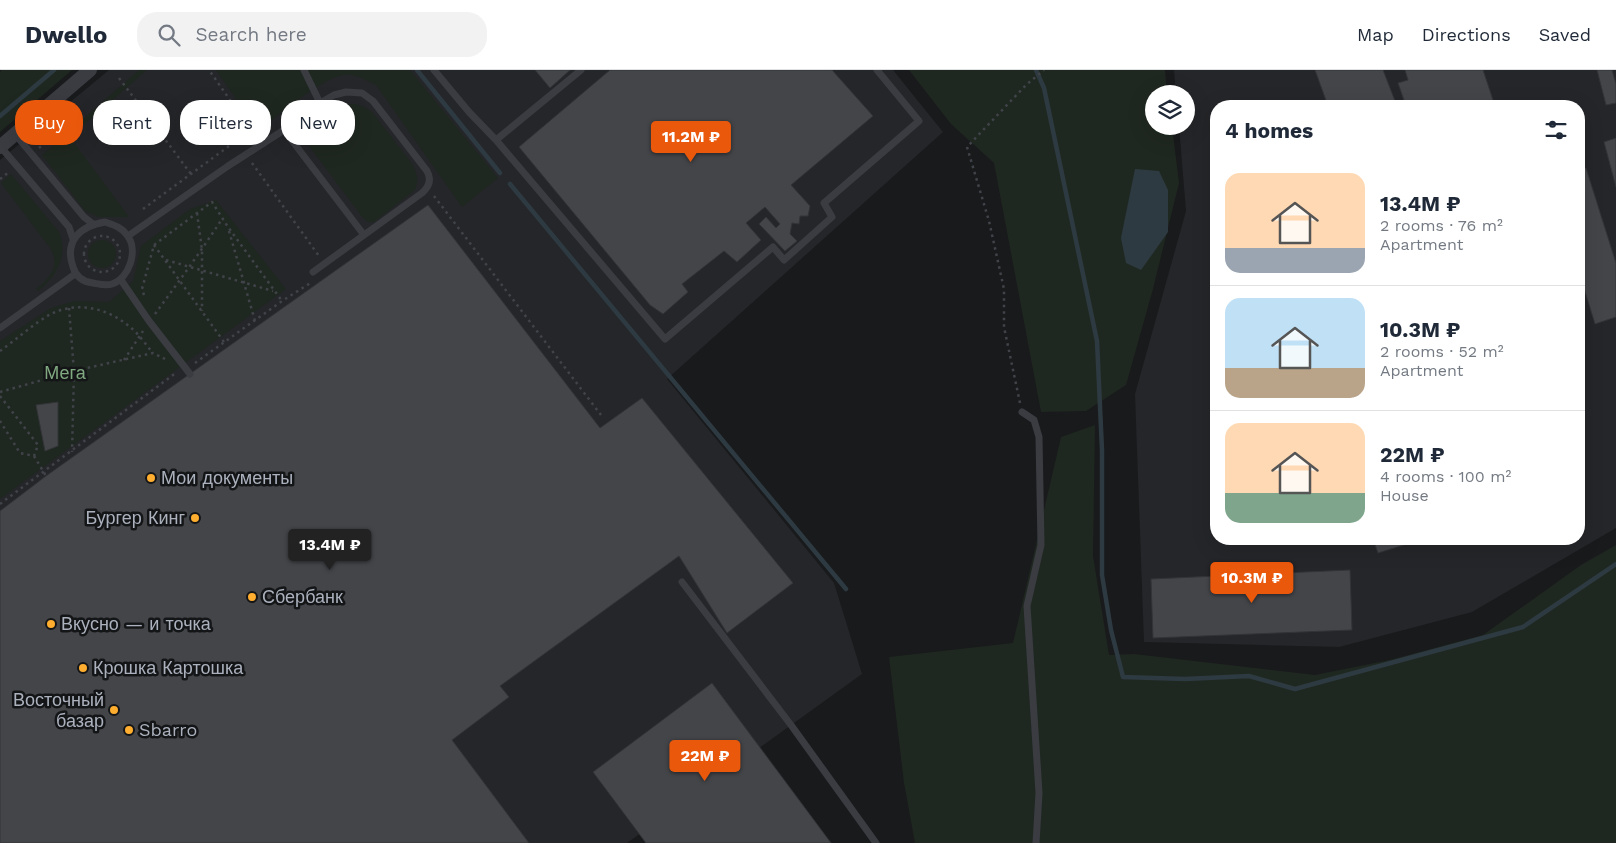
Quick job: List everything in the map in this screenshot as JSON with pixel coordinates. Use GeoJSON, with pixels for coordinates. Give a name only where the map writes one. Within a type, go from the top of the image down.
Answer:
{"type":"FeatureCollection","features":[{"type":"Feature","properties":{"kind":"street"},"geometry":{"type":"LineString","coordinates":[[54,100],[90,70]]}},
{"type":"Feature","properties":{"kind":"street"},"geometry":{"type":"LineString","coordinates":[[0,146],[15,133]]}},
{"type":"Feature","properties":{"kind":"lane"},"geometry":{"type":"LineString","coordinates":[[304,70],[319,100]]}},
{"type":"Feature","properties":{"kind":"lane"},"geometry":{"type":"LineString","coordinates":[[434,70],[468,112],[496,140],[665,339],[773,247],[784,260],[832,217],[824,203],[919,121],[877,70]]}},
{"type":"Feature","properties":{"kind":"lane"},"geometry":{"type":"LineString","coordinates":[[496,140],[581,70]]}},
{"type":"Feature","properties":{"kind":"lane"},"geometry":{"type":"LineString","coordinates":[[313,272],[425,191],[430,182],[429,174],[373,101],[362,93],[346,92],[334,95],[325,100]]}},
{"type":"Feature","properties":{"kind":"lane"},"geometry":{"type":"LineString","coordinates":[[128,236],[245,154],[281,132]]}},
{"type":"Feature","properties":{"kind":"lane"},"geometry":{"type":"LineString","coordinates":[[25,145],[84,217],[93,224]]}},
{"type":"Feature","properties":{"kind":"lane"},"geometry":{"type":"LineString","coordinates":[[295,145],[364,235]]}},
{"type":"Feature","properties":{"kind":"lane"},"geometry":{"type":"LineString","coordinates":[[0,146],[69,227],[74,239]]}},
{"type":"Feature","properties":{"kind":"lane"},"geometry":{"type":"LineString","coordinates":[[105,222],[117,225],[128,236],[132,246],[131,264],[121,280],[103,285],[82,280],[75,274],[70,260],[70,250],[74,239],[82,230],[93,224],[105,222]]}},
{"type":"Feature","properties":{"kind":"lane"},"geometry":{"type":"LineString","coordinates":[[0,328],[75,274]]}},
{"type":"Feature","properties":{"kind":"lane"},"geometry":{"type":"LineString","coordinates":[[121,280],[149,321],[190,374]]}},
{"type":"Feature","properties":{"kind":"lane"},"geometry":{"type":"LineString","coordinates":[[1022,412],[1034,420],[1039,437],[1041,545],[1026,606],[1039,793],[1036,843]]}},
{"type":"Feature","properties":{"kind":"lane"},"geometry":{"type":"LineString","coordinates":[[682,582],[791,725],[876,843]]}},
{"type":"Feature","properties":{"kind":"path"},"geometry":{"type":"LineString","coordinates":[[209,70],[230,100]]}},
{"type":"Feature","properties":{"kind":"path"},"geometry":{"type":"LineString","coordinates":[[1022,412],[1004,327],[1004,289],[989,221],[967,147],[1026,85],[1044,70]]}},
{"type":"Feature","properties":{"kind":"path"},"geometry":{"type":"LineString","coordinates":[[119,78],[191,174]]}},
{"type":"Feature","properties":{"kind":"path"},"geometry":{"type":"LineString","coordinates":[[39,148],[42,145]]}},
{"type":"Feature","properties":{"kind":"path"},"geometry":{"type":"LineString","coordinates":[[143,209],[231,145]]}},
{"type":"Feature","properties":{"kind":"path"},"geometry":{"type":"LineString","coordinates":[[239,145],[325,264]]}},
{"type":"Feature","properties":{"kind":"path"},"geometry":{"type":"LineString","coordinates":[[0,179],[9,172]]}},
{"type":"Feature","properties":{"kind":"path"},"geometry":{"type":"LineString","coordinates":[[433,195],[602,415]]}},
{"type":"Feature","properties":{"kind":"path"},"geometry":{"type":"LineString","coordinates":[[145,298],[142,289],[154,244],[212,202],[282,301]]}},
{"type":"Feature","properties":{"kind":"path"},"geometry":{"type":"LineString","coordinates":[[197,213],[202,250],[202,312]]}},
{"type":"Feature","properties":{"kind":"path"},"geometry":{"type":"LineString","coordinates":[[123,361],[178,280],[202,250],[222,218]]}},
{"type":"Feature","properties":{"kind":"path"},"geometry":{"type":"LineString","coordinates":[[228,227],[255,321]]}},
{"type":"Feature","properties":{"kind":"path"},"geometry":{"type":"LineString","coordinates":[[98,237],[106,237],[118,247],[120,255],[118,263],[112,269],[105,272],[97,272],[85,262],[83,254],[85,246],[91,240],[98,237]]}},
{"type":"Feature","properties":{"kind":"path"},"geometry":{"type":"LineString","coordinates":[[154,244],[224,342]]}},
{"type":"Feature","properties":{"kind":"path"},"geometry":{"type":"LineString","coordinates":[[164,260],[275,292]]}},
{"type":"Feature","properties":{"kind":"path"},"geometry":{"type":"LineString","coordinates":[[0,504],[184,367],[194,364],[282,301],[312,283],[313,285]]}},
{"type":"Feature","properties":{"kind":"path"},"geometry":{"type":"LineString","coordinates":[[151,305],[162,320]]}},
{"type":"Feature","properties":{"kind":"path"},"geometry":{"type":"LineString","coordinates":[[69,308],[74,370],[72,452]]}},
{"type":"Feature","properties":{"kind":"path"},"geometry":{"type":"LineString","coordinates":[[0,351],[50,315],[69,308],[102,310],[124,322],[153,353],[184,367]]}},
{"type":"Feature","properties":{"kind":"path"},"geometry":{"type":"LineString","coordinates":[[0,392],[74,370],[123,361],[153,353]]}},
{"type":"Feature","properties":{"kind":"path"},"geometry":{"type":"LineString","coordinates":[[189,357],[194,364]]}},
{"type":"Feature","properties":{"kind":"path"},"geometry":{"type":"LineString","coordinates":[[0,396],[38,444],[34,456]]}},
{"type":"Feature","properties":{"kind":"path"},"geometry":{"type":"LineString","coordinates":[[0,421],[20,453],[34,456],[46,476]]}},
{"type":"Feature","properties":{"kind":"shaded area","name":"Мега"},"geometry":{"type":"Polygon","coordinates":[[[109,70],[893,70],[943,132],[667,379],[834,583],[862,674],[627,843],[0,843],[0,160],[18,145],[83,145],[83,100],[73,100],[109,70]]]}},
{"type":"Feature","properties":{"kind":"shaded area"},"geometry":{"type":"Polygon","coordinates":[[[1174,70],[1616,70],[1616,528],[1472,612],[1339,647],[1144,642],[1135,394],[1186,211],[1180,135],[1195,135],[1195,85],[1175,85],[1174,70]]]}},
{"type":"Feature","properties":{"kind":"shaded area"},"geometry":{"type":"Polygon","coordinates":[[[1135,169],[1159,171],[1168,190],[1168,232],[1141,270],[1126,263],[1121,238],[1135,169]]]}},
{"type":"Feature","properties":{"kind":"green space"},"geometry":{"type":"Polygon","coordinates":[[[2,70],[72,70],[37,100],[15,100],[15,119],[0,132],[0,72],[2,70]]]}},
{"type":"Feature","properties":{"kind":"green space"},"geometry":{"type":"Polygon","coordinates":[[[139,70],[147,70],[113,100],[105,100],[139,70]]]}},
{"type":"Feature","properties":{"kind":"green space"},"geometry":{"type":"Polygon","coordinates":[[[216,70],[410,70],[498,178],[462,207],[376,85],[360,77],[343,75],[323,83],[298,100],[281,100],[281,113],[271,121],[271,100],[237,100],[216,70]]]}},
{"type":"Feature","properties":{"kind":"green space"},"geometry":{"type":"Polygon","coordinates":[[[909,70],[1165,70],[1166,85],[1145,85],[1145,135],[1173,135],[1179,183],[1153,289],[1126,385],[1086,411],[1041,412],[994,163],[951,124],[909,70]]]}},
{"type":"Feature","properties":{"kind":"green space"},"geometry":{"type":"Polygon","coordinates":[[[355,104],[363,106],[372,112],[413,165],[417,178],[415,190],[374,222],[368,222],[308,145],[355,145],[355,104]]]}},
{"type":"Feature","properties":{"kind":"green space"},"geometry":{"type":"Polygon","coordinates":[[[93,110],[93,117],[83,126],[83,119],[93,110]]]}},
{"type":"Feature","properties":{"kind":"green space"},"geometry":{"type":"Polygon","coordinates":[[[53,145],[76,145],[129,217],[99,217],[85,211],[42,155],[53,145]]]}},
{"type":"Feature","properties":{"kind":"green space"},"geometry":{"type":"Polygon","coordinates":[[[11,174],[59,232],[62,240],[59,265],[50,279],[38,291],[36,289],[50,276],[54,266],[53,254],[1,183],[11,174]]]}},
{"type":"Feature","properties":{"kind":"green space","name":"Мега"},"geometry":{"type":"Polygon","coordinates":[[[216,200],[286,289],[0,499],[0,341],[51,308],[74,301],[109,302],[133,281],[141,246],[190,209],[216,200]]]}},
{"type":"Feature","properties":{"kind":"green space"},"geometry":{"type":"Polygon","coordinates":[[[102,240],[112,244],[116,254],[112,264],[102,268],[92,264],[88,254],[92,244],[102,240]]]}},
{"type":"Feature","properties":{"kind":"green space"},"geometry":{"type":"Polygon","coordinates":[[[1095,425],[1093,556],[1109,655],[1134,654],[1315,675],[1390,660],[1483,635],[1581,565],[1616,545],[1616,843],[915,843],[904,783],[889,657],[1013,643],[1061,437],[1095,425]]]}},
{"type":"Feature","properties":{"kind":"building"},"geometry":{"type":"Polygon","coordinates":[[[535,70],[570,70],[550,88],[535,70]]]}},
{"type":"Feature","properties":{"kind":"building"},"geometry":{"type":"Polygon","coordinates":[[[610,70],[832,70],[873,116],[791,185],[810,206],[808,216],[800,216],[799,224],[792,223],[790,234],[797,241],[785,251],[759,224],[766,217],[776,228],[780,224],[765,207],[746,223],[761,240],[737,262],[724,251],[682,284],[688,292],[663,314],[650,305],[519,147],[610,70]]]}},
{"type":"Feature","properties":{"kind":"building"},"geometry":{"type":"Polygon","coordinates":[[[1315,70],[1383,70],[1395,100],[1326,100],[1315,70]]]}},
{"type":"Feature","properties":{"kind":"building"},"geometry":{"type":"Polygon","coordinates":[[[1405,70],[1483,70],[1493,100],[1404,100],[1398,83],[1408,80],[1405,70]]]}},
{"type":"Feature","properties":{"kind":"building"},"geometry":{"type":"Polygon","coordinates":[[[1597,70],[1612,70],[1616,84],[1616,103],[1606,105],[1597,70]]]}},
{"type":"Feature","properties":{"kind":"building"},"geometry":{"type":"Polygon","coordinates":[[[1616,138],[1616,187],[1604,142],[1616,138]]]}},
{"type":"Feature","properties":{"kind":"building"},"geometry":{"type":"Polygon","coordinates":[[[1585,168],[1616,263],[1616,317],[1595,324],[1585,292],[1585,168]]]}},
{"type":"Feature","properties":{"kind":"building"},"geometry":{"type":"Polygon","coordinates":[[[428,205],[600,428],[642,398],[793,583],[727,633],[679,556],[500,686],[509,697],[452,740],[529,843],[0,843],[0,511],[46,476],[428,205]]]}},
{"type":"Feature","properties":{"kind":"building"},"geometry":{"type":"Polygon","coordinates":[[[58,402],[58,446],[45,451],[36,405],[58,402]]]}},
{"type":"Feature","properties":{"kind":"building"},"geometry":{"type":"Polygon","coordinates":[[[1375,545],[1404,545],[1378,553],[1375,545]]]}},
{"type":"Feature","properties":{"kind":"building"},"geometry":{"type":"Polygon","coordinates":[[[1350,570],[1352,630],[1153,638],[1151,579],[1350,570]]]}},
{"type":"Feature","properties":{"kind":"building"},"geometry":{"type":"Polygon","coordinates":[[[712,683],[831,843],[646,843],[593,772],[712,683]]]}},
{"type":"Feature","properties":{"kind":"waterway"},"geometry":{"type":"LineString","coordinates":[[0,116],[54,70]]}},
{"type":"Feature","properties":{"kind":"waterway"},"geometry":{"type":"LineString","coordinates":[[417,70],[500,173]]}},
{"type":"Feature","properties":{"kind":"waterway"},"geometry":{"type":"LineString","coordinates":[[1036,70],[1044,88],[1097,341],[1102,450],[1102,575],[1111,630],[1123,677],[1185,679],[1249,676],[1295,689],[1523,627],[1616,564]]}},
{"type":"Feature","properties":{"kind":"waterway"},"geometry":{"type":"LineString","coordinates":[[510,184],[846,589]]}},
{"type":"Feature","properties":{"kind":"place","name":"Мои документы"},"geometry":{"type":"Point","coordinates":[151,478]}},
{"type":"Feature","properties":{"kind":"place","name":"Бургер Кинг"},"geometry":{"type":"Point","coordinates":[195,518]}},
{"type":"Feature","properties":{"kind":"place","name":"Сбербанк"},"geometry":{"type":"Point","coordinates":[252,597]}},
{"type":"Feature","properties":{"kind":"place","name":"Вкусно — и точка"},"geometry":{"type":"Point","coordinates":[51,624]}},
{"type":"Feature","properties":{"kind":"place","name":"Крошка Картошка"},"geometry":{"type":"Point","coordinates":[83,668]}},
{"type":"Feature","properties":{"kind":"place","name":"Восточный базар"},"geometry":{"type":"Point","coordinates":[114,710]}},
{"type":"Feature","properties":{"kind":"place","name":"Sbarro"},"geometry":{"type":"Point","coordinates":[129,730]}}]}
